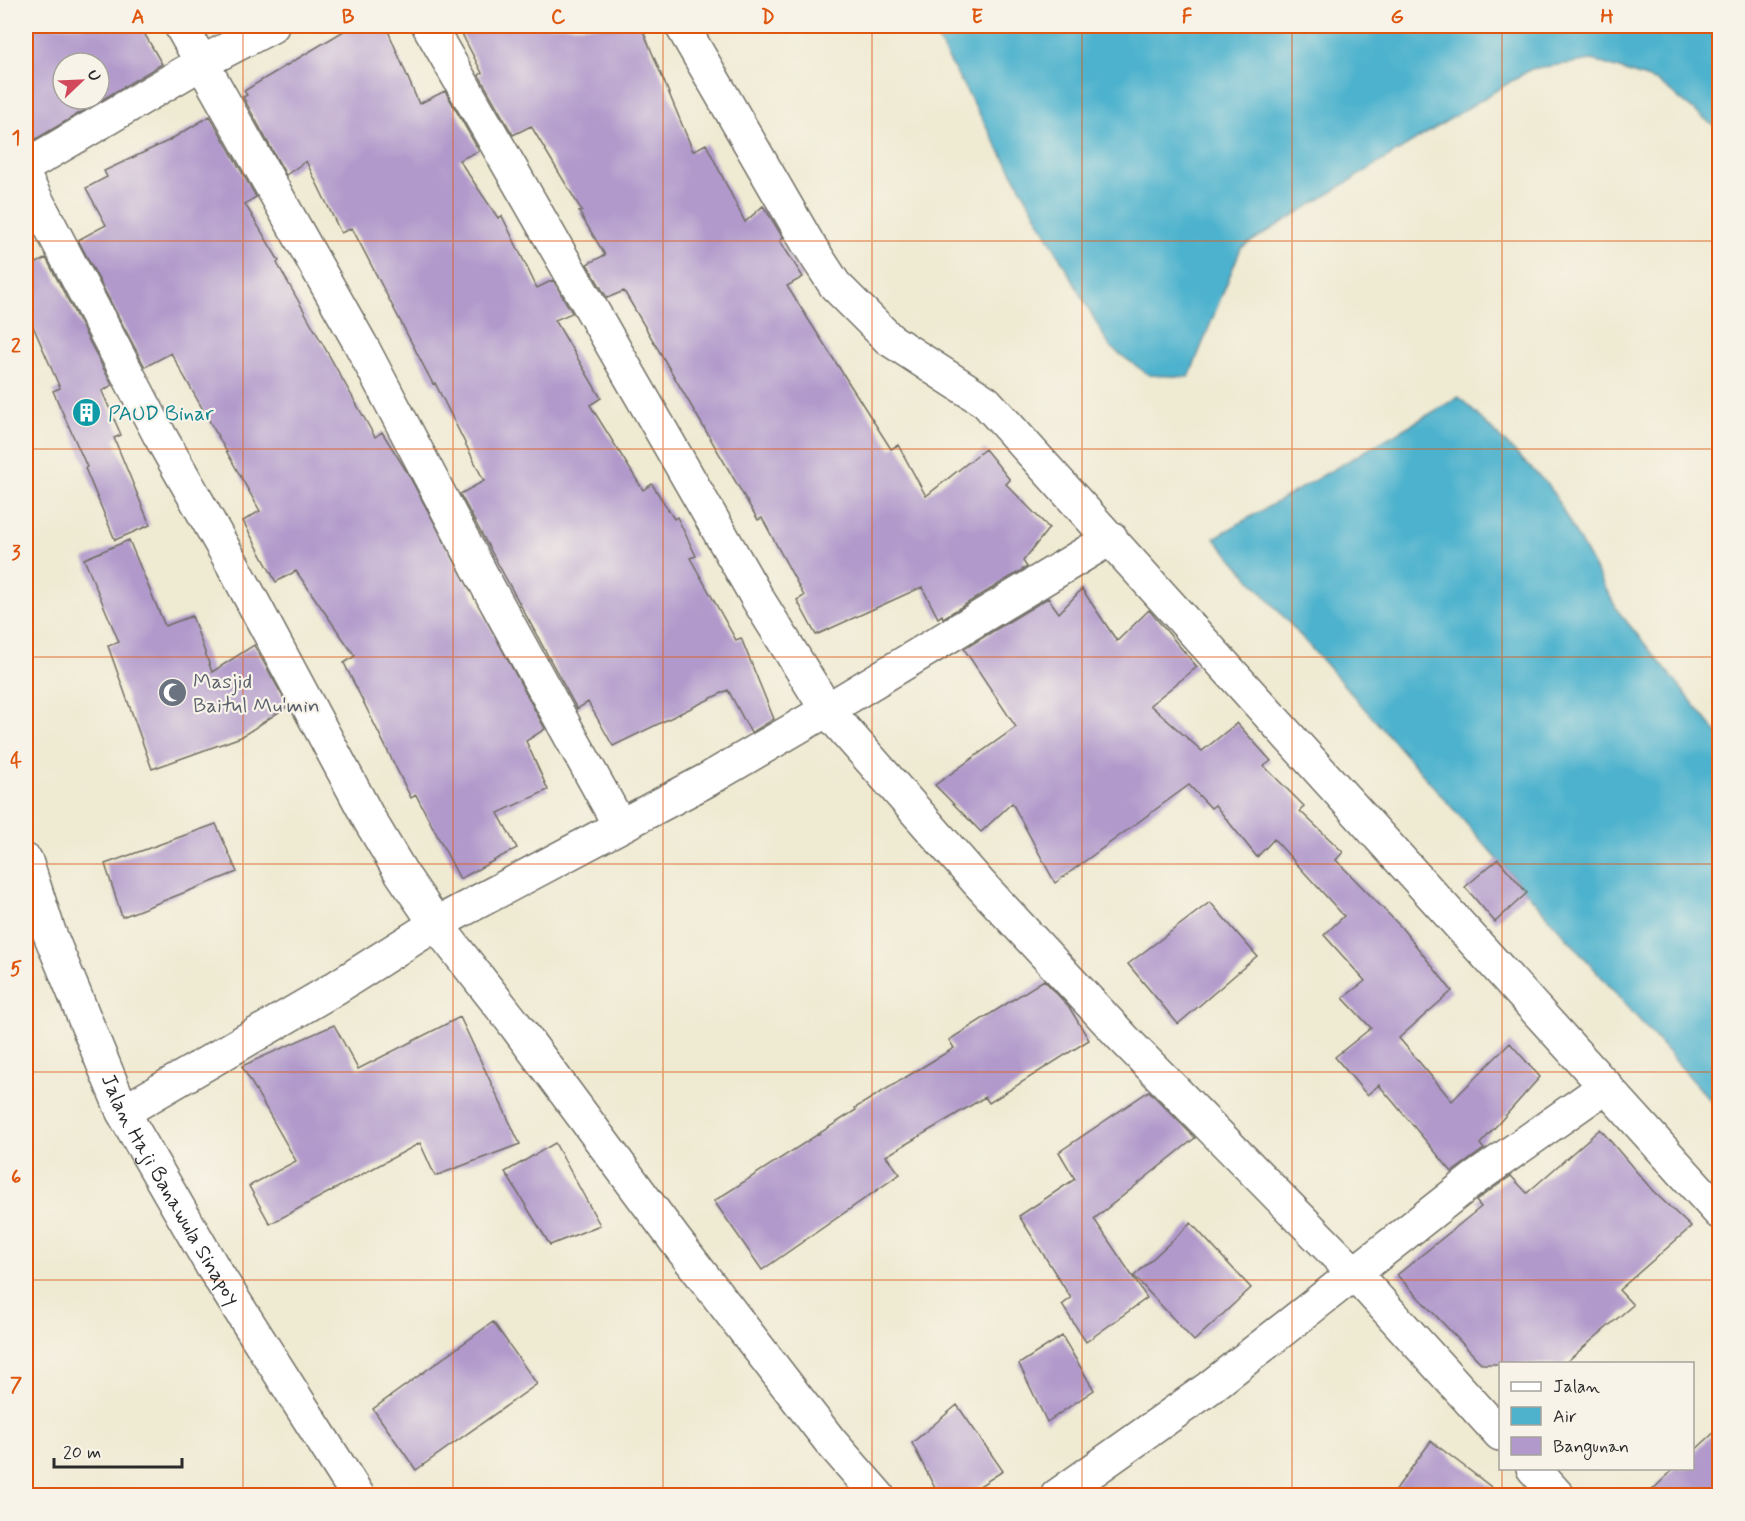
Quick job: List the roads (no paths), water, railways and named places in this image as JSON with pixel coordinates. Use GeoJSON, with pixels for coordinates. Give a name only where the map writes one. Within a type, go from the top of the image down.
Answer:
{"type":"FeatureCollection","features":[{"type":"Feature","properties":{"kind":"main road"},"geometry":{"type":"LineString","coordinates":[[181,26],[361,345],[489,589],[620,826]]}},
{"type":"Feature","properties":{"kind":"main road"},"geometry":{"type":"LineString","coordinates":[[26,166],[203,62],[272,26]]}},
{"type":"Feature","properties":{"kind":"main road"},"geometry":{"type":"LineString","coordinates":[[429,26],[753,591],[827,710],[979,882],[1124,1039],[1354,1274],[1499,1433]]}},
{"type":"Feature","properties":{"kind":"main road"},"geometry":{"type":"LineString","coordinates":[[682,26],[807,242],[835,285],[889,339],[986,402],[1719,1213]]}},
{"type":"Feature","properties":{"kind":"main road"},"geometry":{"type":"LineString","coordinates":[[26,180],[159,434],[249,594],[369,819],[436,924],[830,1441],[878,1496]]}},
{"type":"Feature","properties":{"kind":"main road"},"geometry":{"type":"LineString","coordinates":[[123,1112],[328,992],[436,924],[620,826],[827,710],[1111,538]]}},
{"type":"Feature","properties":{"kind":"main road","name":"Jalan Haji Banawula Sinapoy"},"geometry":{"type":"LineString","coordinates":[[26,861],[49,932],[123,1112],[212,1266],[358,1496]]}},
{"type":"Feature","properties":{"kind":"main road"},"geometry":{"type":"LineString","coordinates":[[1057,1496],[1209,1388],[1474,1179],[1606,1086]]}},
{"type":"Feature","properties":{"kind":"main road"},"geometry":{"type":"LineString","coordinates":[[1535,1470],[1558,1496]]}},
{"type":"Feature","properties":{"kind":"water"},"geometry":{"type":"Polygon","coordinates":[[[930,26],[1719,26],[1719,130],[1658,82],[1592,60],[1531,69],[1241,248],[1189,377],[1149,375],[1110,347],[930,26]]]}},
{"type":"Feature","properties":{"kind":"water"},"geometry":{"type":"Polygon","coordinates":[[[1459,397],[1550,487],[1618,611],[1719,735],[1719,1110],[1214,538],[1459,397]]]}},
{"type":"Feature","properties":{"kind":"place","name":"PAUD Binar"},"geometry":{"type":"Point","coordinates":[87,413]}},
{"type":"Feature","properties":{"kind":"place","name":"Masjid Baitul Mu'min"},"geometry":{"type":"Point","coordinates":[172,693]}}]}
